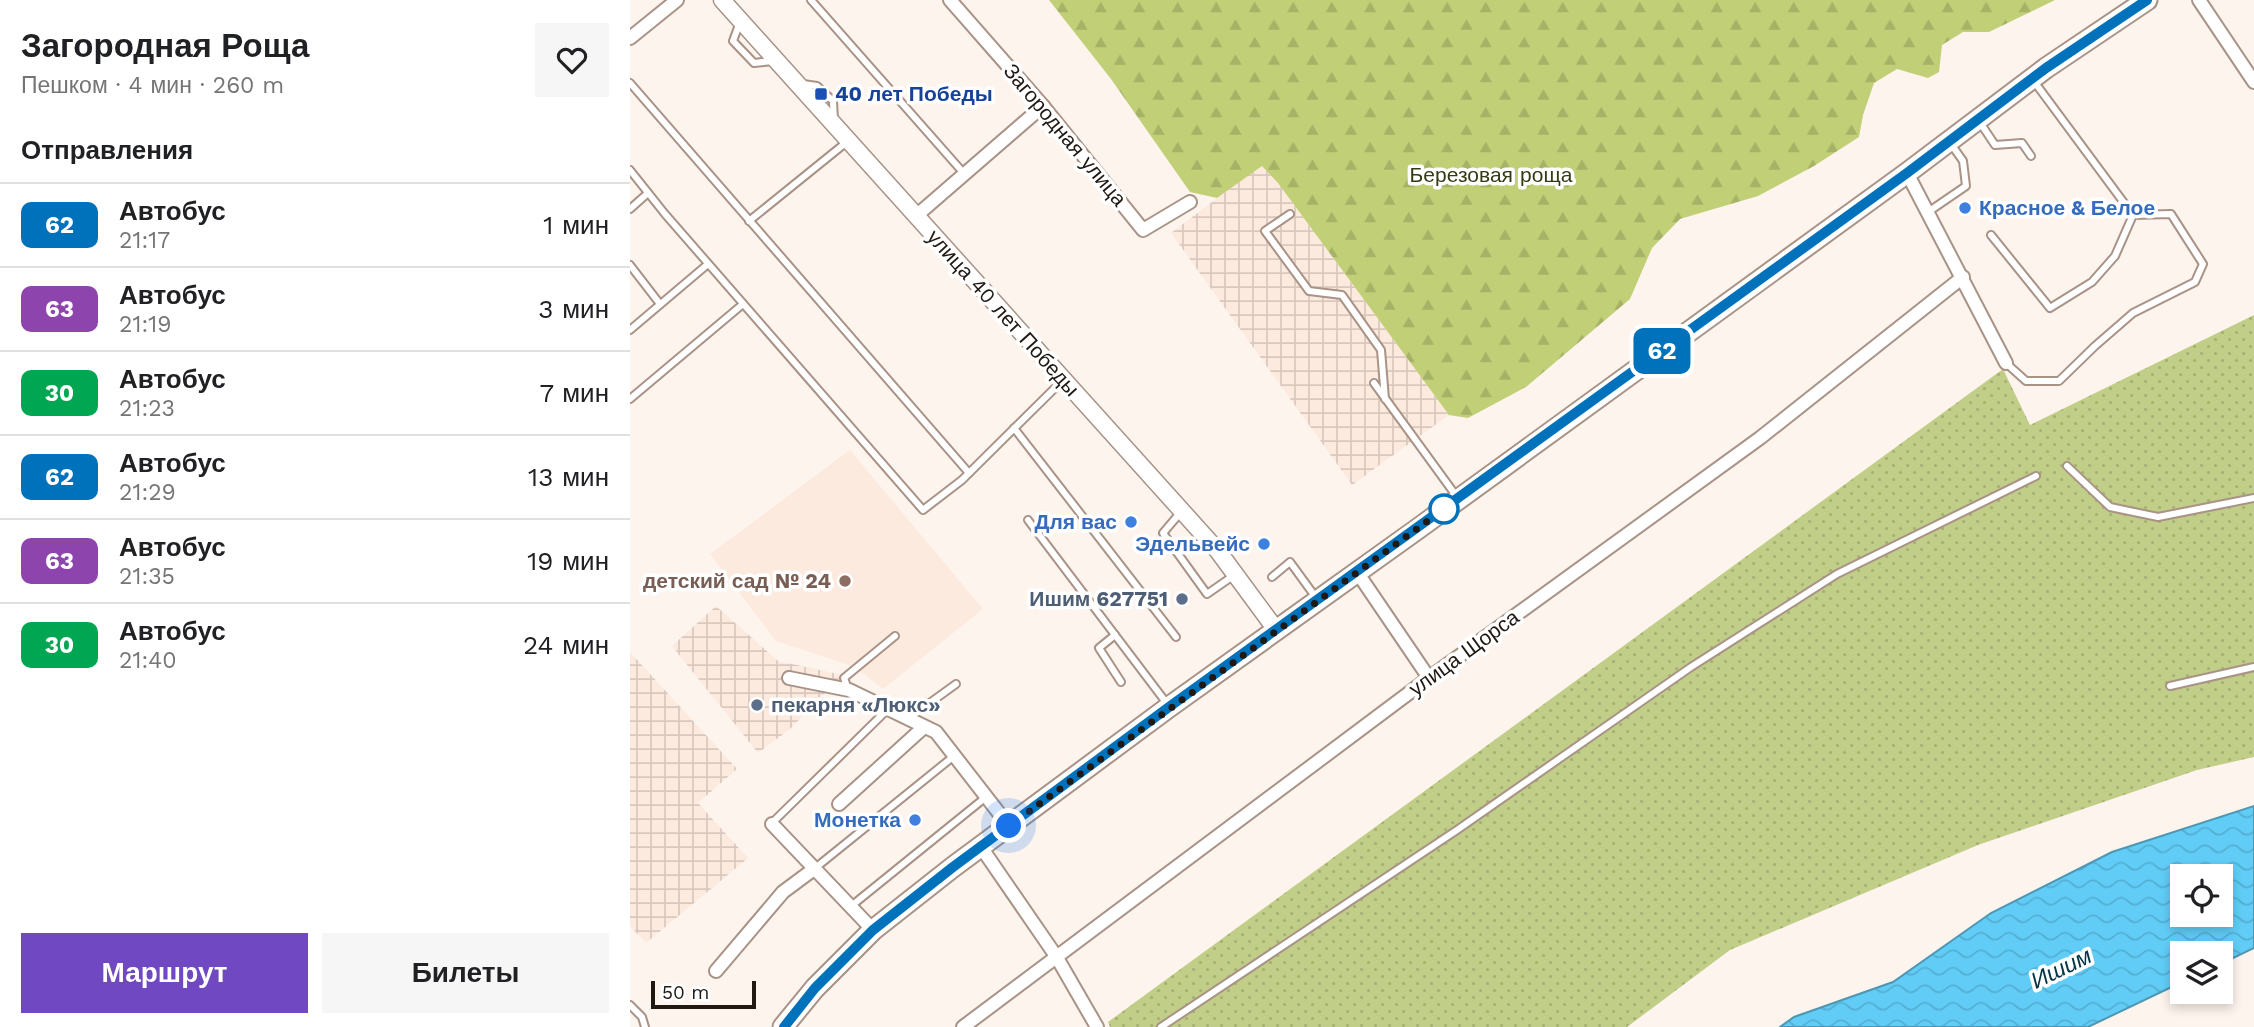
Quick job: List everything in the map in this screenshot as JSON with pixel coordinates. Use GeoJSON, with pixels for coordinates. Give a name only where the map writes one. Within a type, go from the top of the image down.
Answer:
{"type":"FeatureCollection","features":[{"type":"Feature","properties":{"kind":"main road"},"geometry":{"type":"LineString","coordinates":[[783,1027],[815,988],[873,930],[981,847],[1169,707],[1907,173],[2032,79],[2147,0]]}},
{"type":"Feature","properties":{"kind":"street"},"geometry":{"type":"LineString","coordinates":[[630,38],[677,0]]}},
{"type":"Feature","properties":{"kind":"street","name":"улица 40 лет Победы"},"geometry":{"type":"LineString","coordinates":[[722,0],[1182,512],[1235,575],[1277,631]]}},
{"type":"Feature","properties":{"kind":"street","name":"Загородная улица"},"geometry":{"type":"LineString","coordinates":[[950,0],[1043,106],[1143,230],[1190,202]]}},
{"type":"Feature","properties":{"kind":"street"},"geometry":{"type":"LineString","coordinates":[[2199,0],[2254,82]]}},
{"type":"Feature","properties":{"kind":"street"},"geometry":{"type":"LineString","coordinates":[[916,216],[1043,106]]}},
{"type":"Feature","properties":{"kind":"street"},"geometry":{"type":"LineString","coordinates":[[1907,173],[2006,363]]}},
{"type":"Feature","properties":{"kind":"street","name":"улица Щорса"},"geometry":{"type":"LineString","coordinates":[[963,1027],[1429,678],[1760,438],[1963,277]]}},
{"type":"Feature","properties":{"kind":"street"},"geometry":{"type":"LineString","coordinates":[[1357,572],[1429,678]]}},
{"type":"Feature","properties":{"kind":"street"},"geometry":{"type":"LineString","coordinates":[[789,678],[849,690],[936,732],[1009,826]]}},
{"type":"Feature","properties":{"kind":"street"},"geometry":{"type":"LineString","coordinates":[[839,804],[924,727]]}},
{"type":"Feature","properties":{"kind":"street"},"geometry":{"type":"LineString","coordinates":[[772,824],[873,930]]}},
{"type":"Feature","properties":{"kind":"street"},"geometry":{"type":"LineString","coordinates":[[981,847],[1056,956],[1097,1027]]}},
{"type":"Feature","properties":{"kind":"street"},"geometry":{"type":"LineString","coordinates":[[716,971],[783,892],[814,869]]}},
{"type":"Feature","properties":{"kind":"lane"},"geometry":{"type":"LineString","coordinates":[[811,0],[960,169]]}},
{"type":"Feature","properties":{"kind":"lane"},"geometry":{"type":"LineString","coordinates":[[2032,79],[2133,215]]}},
{"type":"Feature","properties":{"kind":"lane"},"geometry":{"type":"LineString","coordinates":[[630,83],[969,473]]}},
{"type":"Feature","properties":{"kind":"lane"},"geometry":{"type":"LineString","coordinates":[[1978,119],[1995,145],[2021,143],[2031,156]]}},
{"type":"Feature","properties":{"kind":"lane"},"geometry":{"type":"LineString","coordinates":[[749,221],[849,140]]}},
{"type":"Feature","properties":{"kind":"lane"},"geometry":{"type":"LineString","coordinates":[[1928,212],[1966,186],[1963,161],[1949,141]]}},
{"type":"Feature","properties":{"kind":"lane"},"geometry":{"type":"LineString","coordinates":[[630,170],[708,264],[923,510],[969,473],[1063,379]]}},
{"type":"Feature","properties":{"kind":"lane"},"geometry":{"type":"LineString","coordinates":[[630,209],[648,193]]}},
{"type":"Feature","properties":{"kind":"lane"},"geometry":{"type":"LineString","coordinates":[[1290,214],[1265,231],[1309,291],[1342,295],[1381,350],[1385,399]]}},
{"type":"Feature","properties":{"kind":"lane"},"geometry":{"type":"LineString","coordinates":[[2006,363],[2026,381],[2059,381],[2133,313],[2194,282],[2203,264],[2171,214],[2133,215]]}},
{"type":"Feature","properties":{"kind":"lane"},"geometry":{"type":"LineString","coordinates":[[1991,235],[2050,308],[2092,282],[2115,256],[2133,215]]}},
{"type":"Feature","properties":{"kind":"lane"},"geometry":{"type":"LineString","coordinates":[[630,330],[708,264]]}},
{"type":"Feature","properties":{"kind":"lane"},"geometry":{"type":"LineString","coordinates":[[630,265],[660,304]]}},
{"type":"Feature","properties":{"kind":"lane"},"geometry":{"type":"LineString","coordinates":[[630,399],[743,304]]}},
{"type":"Feature","properties":{"kind":"lane"},"geometry":{"type":"LineString","coordinates":[[1374,383],[1458,499]]}},
{"type":"Feature","properties":{"kind":"lane"},"geometry":{"type":"LineString","coordinates":[[1014,428],[1176,637]]}},
{"type":"Feature","properties":{"kind":"lane"},"geometry":{"type":"LineString","coordinates":[[2067,466],[2110,507],[2158,517],[2254,498]]}},
{"type":"Feature","properties":{"kind":"lane"},"geometry":{"type":"LineString","coordinates":[[1161,1027],[1457,830],[1691,667],[1836,574],[2036,476]]}},
{"type":"Feature","properties":{"kind":"lane"},"geometry":{"type":"LineString","coordinates":[[1182,512],[1163,533],[1208,594],[1235,575]]}},
{"type":"Feature","properties":{"kind":"lane"},"geometry":{"type":"LineString","coordinates":[[1028,520],[1169,707]]}},
{"type":"Feature","properties":{"kind":"lane"},"geometry":{"type":"LineString","coordinates":[[1272,577],[1290,562],[1319,601]]}},
{"type":"Feature","properties":{"kind":"lane"},"geometry":{"type":"LineString","coordinates":[[1115,635],[1099,648],[1121,682]]}},
{"type":"Feature","properties":{"kind":"lane"},"geometry":{"type":"LineString","coordinates":[[849,690],[844,678],[895,636]]}},
{"type":"Feature","properties":{"kind":"lane"},"geometry":{"type":"LineString","coordinates":[[2170,685],[2254,667]]}},
{"type":"Feature","properties":{"kind":"lane"},"geometry":{"type":"LineString","coordinates":[[908,719],[956,684]]}},
{"type":"Feature","properties":{"kind":"lane"},"geometry":{"type":"LineString","coordinates":[[772,824],[888,709]]}},
{"type":"Feature","properties":{"kind":"lane"},"geometry":{"type":"LineString","coordinates":[[814,869],[954,756]]}},
{"type":"Feature","properties":{"kind":"lane"},"geometry":{"type":"LineString","coordinates":[[850,907],[986,797]]}},
{"type":"Feature","properties":{"kind":"lane"},"geometry":{"type":"LineString","coordinates":[[630,1005],[642,1017],[645,1027]]}},
{"type":"Feature","properties":{"kind":"shaded area"},"geometry":{"type":"Polygon","coordinates":[[[1261,165],[1278,183],[1449,415],[1352,485],[1171,233],[1261,165]]]}},
{"type":"Feature","properties":{"kind":"shaded area","name":"детский сад № 24"},"geometry":{"type":"Polygon","coordinates":[[[850,450],[983,609],[883,689],[855,667],[776,641],[710,554],[850,450]]]}},
{"type":"Feature","properties":{"kind":"shaded area"},"geometry":{"type":"Polygon","coordinates":[[[716,606],[778,661],[843,675],[790,729],[758,753],[672,646],[716,606]]]}},
{"type":"Feature","properties":{"kind":"shaded area"},"geometry":{"type":"Polygon","coordinates":[[[630,652],[737,769],[698,803],[748,858],[646,943],[630,926],[630,652]]]}},
{"type":"Feature","properties":{"kind":"green space","name":"Березовая роща"},"geometry":{"type":"Polygon","coordinates":[[[1049,0],[2055,0],[1989,32],[1963,32],[1942,45],[1939,72],[1928,78],[1897,69],[1874,83],[1859,137],[1814,166],[1758,196],[1680,219],[1652,248],[1630,299],[1526,387],[1468,418],[1449,415],[1278,183],[1262,166],[1217,198],[1190,192],[1111,79],[1049,0]]]}},
{"type":"Feature","properties":{"kind":"green space"},"geometry":{"type":"Polygon","coordinates":[[[2254,315],[2254,757],[2197,770],[1978,845],[1730,950],[1627,1027],[1110,1027],[1108,1022],[2003,369],[2030,425],[2254,315]]]}},
{"type":"Feature","properties":{"kind":"water","name":"Ишим"},"geometry":{"type":"Polygon","coordinates":[[[2254,806],[2254,948],[2233,958],[2233,941],[2170,941],[2170,988],[2088,1027],[1780,1027],[1794,1017],[1893,982],[1991,913],[2112,852],[2254,806]]]}},
{"type":"Feature","properties":{"kind":"bus line","name":"62"},"geometry":{"type":"LineString","coordinates":[[784,1027],[815,988],[873,930],[953,867],[1169,707],[1907,173],[2046,68],[2147,0]]}},
{"type":"Feature","properties":{"kind":"place","name":"40 лет Победы"},"geometry":{"type":"Point","coordinates":[821,94]}},
{"type":"Feature","properties":{"kind":"place","name":"Красное & Белое"},"geometry":{"type":"Point","coordinates":[1965,208]}},
{"type":"Feature","properties":{"kind":"place","name":"Для вас"},"geometry":{"type":"Point","coordinates":[1131,522]}},
{"type":"Feature","properties":{"kind":"place","name":"Эдельвейс"},"geometry":{"type":"Point","coordinates":[1264,544]}},
{"type":"Feature","properties":{"kind":"place","name":"детский сад № 24"},"geometry":{"type":"Point","coordinates":[845,581]}},
{"type":"Feature","properties":{"kind":"place","name":"Ишим 627751"},"geometry":{"type":"Point","coordinates":[1182,599]}},
{"type":"Feature","properties":{"kind":"place","name":"пекарня «Люкс»"},"geometry":{"type":"Point","coordinates":[757,705]}},
{"type":"Feature","properties":{"kind":"place","name":"Монетка"},"geometry":{"type":"Point","coordinates":[915,820]}},
{"type":"Feature","properties":{"kind":"route"},"geometry":{"type":"LineString","coordinates":[[1009,826],[1444,509]]}}]}
